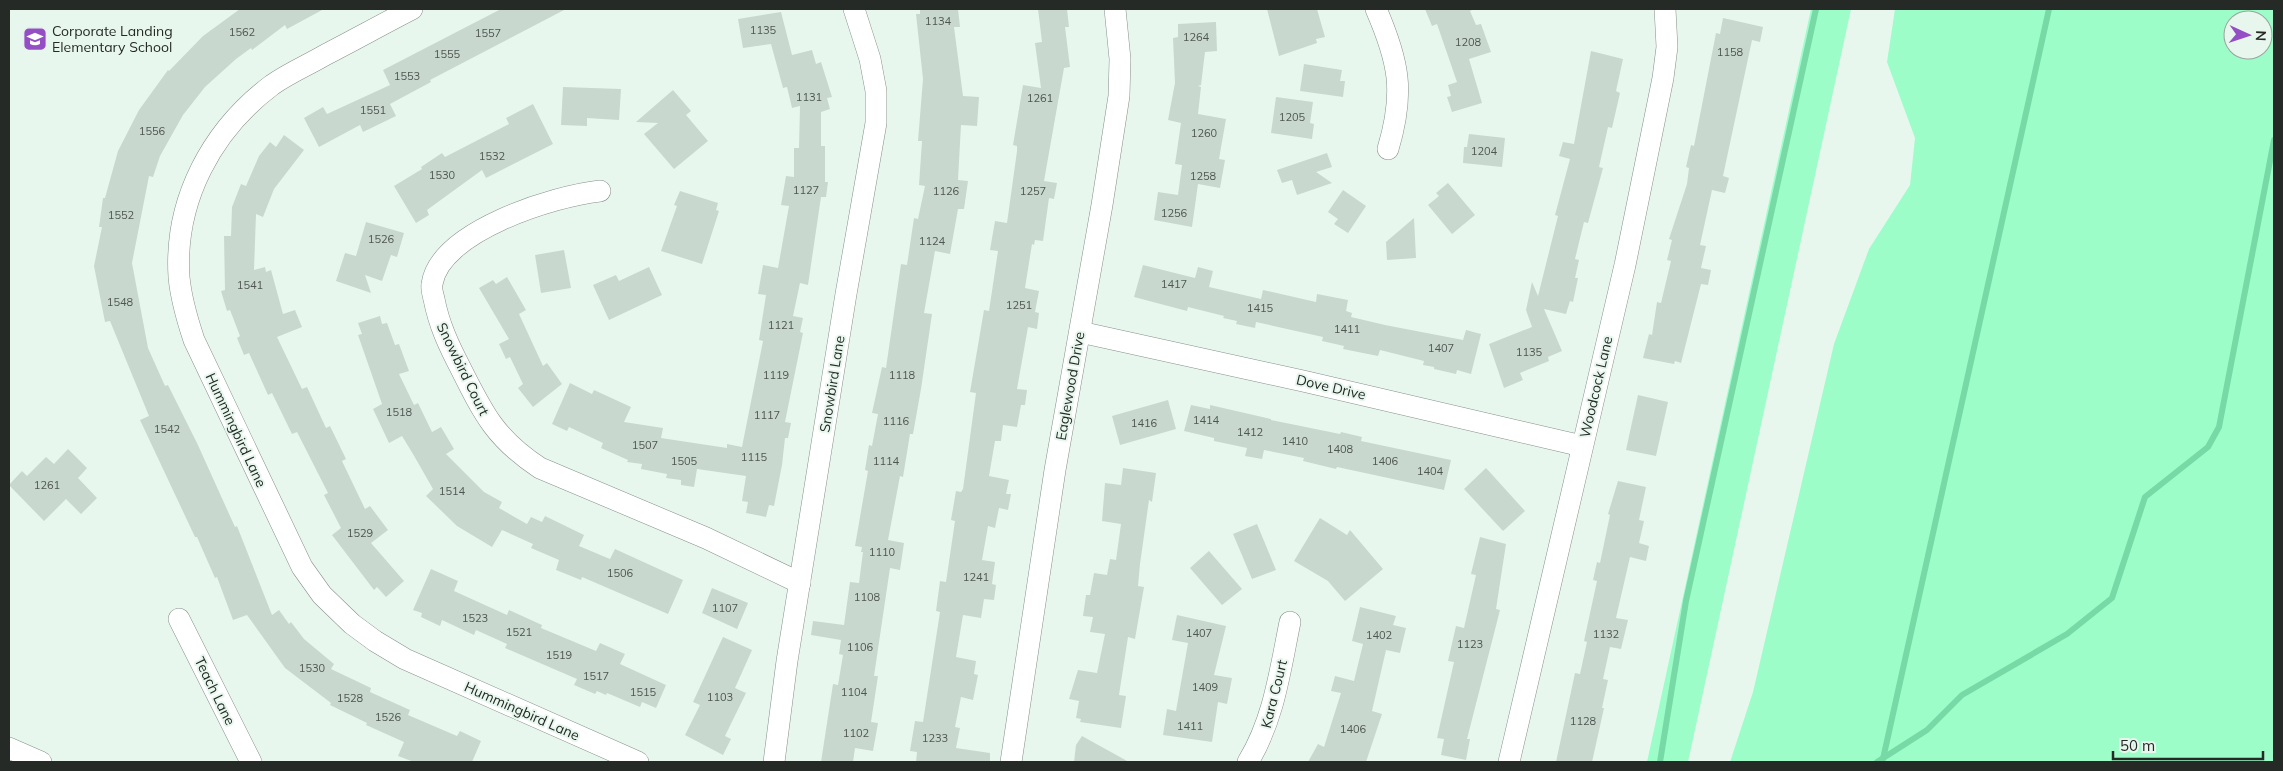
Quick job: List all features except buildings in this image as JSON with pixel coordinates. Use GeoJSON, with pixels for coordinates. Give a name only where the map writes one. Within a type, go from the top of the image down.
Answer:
{"type":"FeatureCollection","features":[{"type":"Feature","properties":{"kind":"street","name":"Hummingbird Lane"},"geometry":{"type":"LineString","coordinates":[[412,9],[274,84],[235,118],[214,144],[189,196],[184,214],[179,246],[179,278],[184,309],[194,340],[294,555],[328,601],[352,624],[375,641],[405,659],[638,762]]}},
{"type":"Feature","properties":{"kind":"street","name":"Snowbird Lane"},"geometry":{"type":"LineString","coordinates":[[774,762],[787,661],[846,294],[876,123],[876,91],[870,59],[854,9]]}},
{"type":"Feature","properties":{"kind":"street","name":"Eaglewood Drive"},"geometry":{"type":"LineString","coordinates":[[1011,762],[1055,470],[1119,96],[1120,59],[1114,9]]}},
{"type":"Feature","properties":{"kind":"street"},"geometry":{"type":"LineString","coordinates":[[1376,9],[1389,39],[1398,70],[1399,96],[1396,123],[1388,149]]}},
{"type":"Feature","properties":{"kind":"street","name":"Woodcock Lane"},"geometry":{"type":"LineString","coordinates":[[1509,762],[1625,265],[1663,78],[1667,47],[1665,9]]}},
{"type":"Feature","properties":{"kind":"street","name":"Snowbird Court"},"geometry":{"type":"LineString","coordinates":[[600,191],[553,200],[520,211],[464,240],[450,252],[439,267],[432,285],[442,330],[483,414],[518,454],[540,468],[706,538],[800,583]]}},
{"type":"Feature","properties":{"kind":"street","name":"Dove Drive"},"geometry":{"type":"LineString","coordinates":[[1080,332],[1303,381],[1582,446]]}},
{"type":"Feature","properties":{"kind":"street","name":"Teach Lane"},"geometry":{"type":"LineString","coordinates":[[180,619],[251,762]]}},
{"type":"Feature","properties":{"kind":"street","name":"Kara Court"},"geometry":{"type":"LineString","coordinates":[[1248,762],[1261,741],[1273,708],[1290,622]]}},
{"type":"Feature","properties":{"kind":"street"},"geometry":{"type":"LineString","coordinates":[[9,748],[42,762]]}},
{"type":"Feature","properties":{"kind":"green space"},"geometry":{"type":"Polygon","coordinates":[[[1811,9],[1851,9],[1688,762],[1647,762],[1811,9]]]}},
{"type":"Feature","properties":{"kind":"green space"},"geometry":{"type":"Polygon","coordinates":[[[1895,9],[2274,9],[2274,762],[1730,762],[1753,692],[1834,344],[1869,249],[1910,185],[1915,138],[1887,62],[1895,9]]]}},
{"type":"Feature","properties":{"kind":"waterway"},"geometry":{"type":"LineString","coordinates":[[1660,762],[1686,601],[1816,9]]}},
{"type":"Feature","properties":{"kind":"waterway"},"geometry":{"type":"LineString","coordinates":[[1883,759],[2049,9]]}},
{"type":"Feature","properties":{"kind":"waterway"},"geometry":{"type":"LineString","coordinates":[[1877,762],[1927,730],[1962,695],[2067,634],[2112,598],[2145,497],[2208,447],[2219,427],[2274,140]]}},
{"type":"Feature","properties":{"kind":"place","name":"Corporate Landing Elementary School"},"geometry":{"type":"Point","coordinates":[35,39]}}]}
